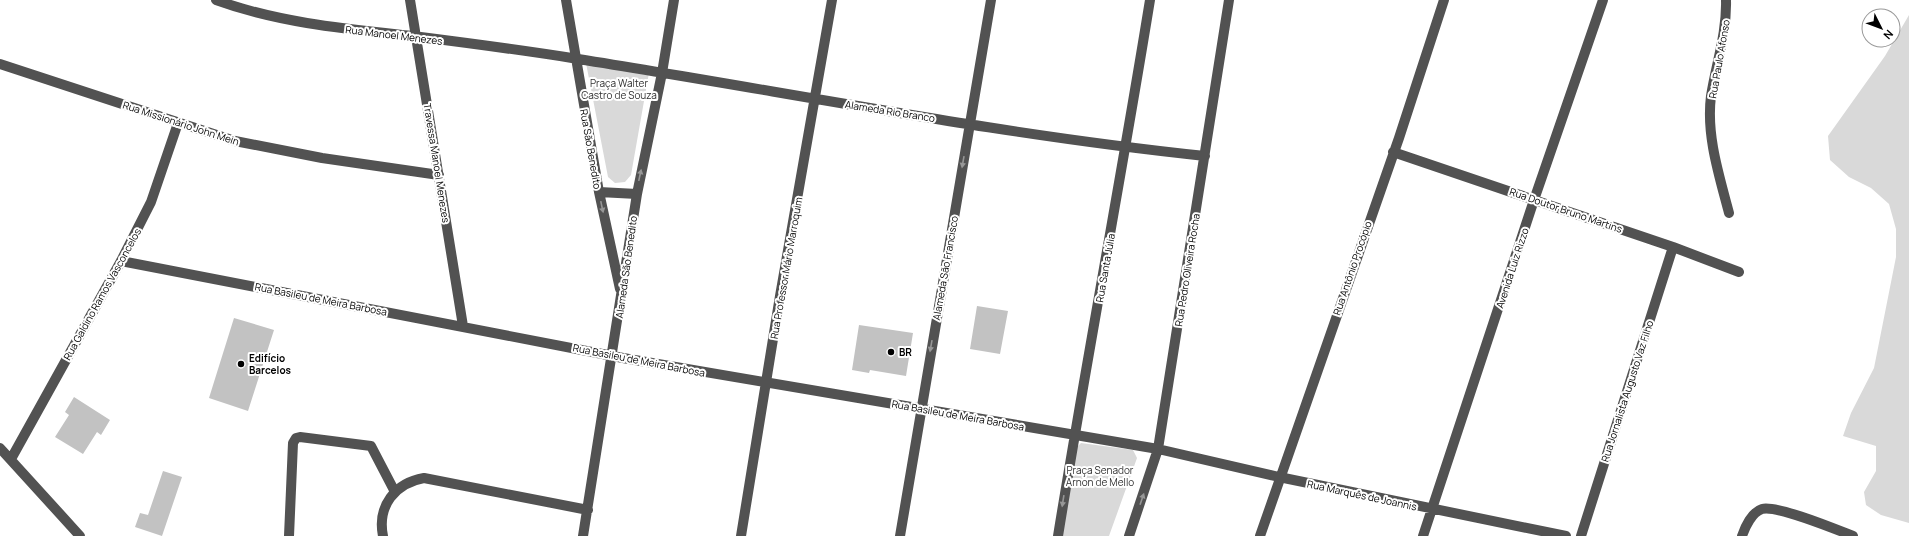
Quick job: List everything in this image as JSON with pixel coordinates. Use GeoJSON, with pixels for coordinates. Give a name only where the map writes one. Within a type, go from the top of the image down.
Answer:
{"type":"FeatureCollection","features":[{"type":"Feature","properties":{"kind":"street","name":"Rua Manoel Menezes"},"geometry":{"type":"LineString","coordinates":[[216,0],[241,9],[321,26],[417,37],[575,59]]}},
{"type":"Feature","properties":{"kind":"street","name":"Travessa Manoel Menezes"},"geometry":{"type":"LineString","coordinates":[[410,0],[463,326]]}},
{"type":"Feature","properties":{"kind":"street","name":"Rua São Benedito"},"geometry":{"type":"LineString","coordinates":[[566,0],[599,192],[621,296]]}},
{"type":"Feature","properties":{"kind":"street","name":"Alameda São Benedito"},"geometry":{"type":"LineString","coordinates":[[583,536],[613,355],[636,194],[662,73],[674,0]]}},
{"type":"Feature","properties":{"kind":"street","name":"Rua Professor Mário Marroquim"},"geometry":{"type":"LineString","coordinates":[[741,536],[832,0]]}},
{"type":"Feature","properties":{"kind":"street","name":"Alameda São Francisco"},"geometry":{"type":"LineString","coordinates":[[900,536],[991,0]]}},
{"type":"Feature","properties":{"kind":"street","name":"Rua Santa Júlia"},"geometry":{"type":"LineString","coordinates":[[1058,536],[1074,434],[1126,148],[1150,0]]}},
{"type":"Feature","properties":{"kind":"street","name":"Rua Pedro Oliveira Rocha"},"geometry":{"type":"LineString","coordinates":[[1129,536],[1158,449],[1229,0]]}},
{"type":"Feature","properties":{"kind":"street","name":"Rua Antônio Procópio"},"geometry":{"type":"LineString","coordinates":[[1260,536],[1279,477],[1399,138],[1444,0]]}},
{"type":"Feature","properties":{"kind":"street","name":"Avenida Luiz Rizzo"},"geometry":{"type":"LineString","coordinates":[[1423,536],[1534,200],[1603,0]]}},
{"type":"Feature","properties":{"kind":"street","name":"Rua Paulo Afonso"},"geometry":{"type":"LineString","coordinates":[[1726,0],[1725,26],[1711,97],[1710,125],[1717,165],[1729,213]]}},
{"type":"Feature","properties":{"kind":"street","name":"Alameda Rio Branco"},"geometry":{"type":"LineString","coordinates":[[575,59],[970,124],[1126,148],[1205,156]]}},
{"type":"Feature","properties":{"kind":"street","name":"Rua Missionário John Mein"},"geometry":{"type":"LineString","coordinates":[[0,64],[235,142],[322,158],[438,175]]}},
{"type":"Feature","properties":{"kind":"street","name":"Rua Galdino Ramos Vasconcelos"},"geometry":{"type":"LineString","coordinates":[[11,459],[121,261],[151,202],[178,123]]}},
{"type":"Feature","properties":{"kind":"street","name":"Rua Doutor Bruno Martins"},"geometry":{"type":"LineString","coordinates":[[1393,152],[1673,247],[1739,272]]}},
{"type":"Feature","properties":{"kind":"street"},"geometry":{"type":"LineString","coordinates":[[599,192],[636,194]]}},
{"type":"Feature","properties":{"kind":"street","name":"Rua Jornalista Augusto Vaz Filho"},"geometry":{"type":"LineString","coordinates":[[1581,536],[1673,247]]}},
{"type":"Feature","properties":{"kind":"street","name":"Rua Basileu de Meira Barbosa"},"geometry":{"type":"LineString","coordinates":[[121,261],[766,383],[1158,449]]}},
{"type":"Feature","properties":{"kind":"street"},"geometry":{"type":"LineString","coordinates":[[290,536],[294,443],[296,438],[300,437],[371,446],[395,492]]}},
{"type":"Feature","properties":{"kind":"street"},"geometry":{"type":"LineString","coordinates":[[0,448],[80,536]]}},
{"type":"Feature","properties":{"kind":"street","name":"Rua Marquês de Joannis"},"geometry":{"type":"LineString","coordinates":[[1158,449],[1432,510],[1566,536]]}},
{"type":"Feature","properties":{"kind":"street"},"geometry":{"type":"LineString","coordinates":[[383,536],[382,521],[384,509],[395,492],[405,483],[424,478],[588,510]]}},
{"type":"Feature","properties":{"kind":"street"},"geometry":{"type":"LineString","coordinates":[[1742,536],[1751,519],[1761,510],[1773,509],[1820,523],[1853,536]]}},
{"type":"Feature","properties":{"kind":"green space"},"geometry":{"type":"Polygon","coordinates":[[[1909,15],[1909,523],[1881,515],[1866,505],[1864,492],[1876,471],[1876,446],[1843,436],[1851,413],[1874,368],[1896,257],[1896,229],[1889,204],[1871,188],[1849,177],[1830,160],[1828,136],[1890,48],[1901,48],[1901,29],[1909,15]]]}},
{"type":"Feature","properties":{"kind":"green space","name":"Praça Walter Castro de Souza"},"geometry":{"type":"Polygon","coordinates":[[[586,63],[650,67],[631,175],[625,182],[615,183],[608,177],[586,63]]]}},
{"type":"Feature","properties":{"kind":"green space","name":"Praça Senador Arnon de Mello"},"geometry":{"type":"Polygon","coordinates":[[[1081,443],[1133,450],[1137,458],[1109,536],[1059,536],[1075,449],[1081,443]]]}},
{"type":"Feature","properties":{"kind":"building"},"geometry":{"type":"Polygon","coordinates":[[[977,306],[1008,311],[1000,354],[970,349],[977,306]]]}},
{"type":"Feature","properties":{"kind":"building","name":"Edifício Barcelos"},"geometry":{"type":"Polygon","coordinates":[[[234,318],[274,330],[248,411],[209,398],[234,318]]]}},
{"type":"Feature","properties":{"kind":"building"},"geometry":{"type":"Polygon","coordinates":[[[859,325],[913,333],[906,376],[870,370],[869,373],[852,370],[859,325]]]}},
{"type":"Feature","properties":{"kind":"building"},"geometry":{"type":"Polygon","coordinates":[[[74,397],[110,420],[101,435],[97,432],[83,454],[55,437],[69,415],[65,412],[74,397]]]}},
{"type":"Feature","properties":{"kind":"building"},"geometry":{"type":"Polygon","coordinates":[[[163,471],[182,477],[162,536],[135,527],[140,513],[148,515],[163,471]]]}},
{"type":"Feature","properties":{"kind":"place","name":"BR"},"geometry":{"type":"Point","coordinates":[891,352]}},
{"type":"Feature","properties":{"kind":"place","name":"Edifício Barcelos"},"geometry":{"type":"Point","coordinates":[241,364]}}]}
